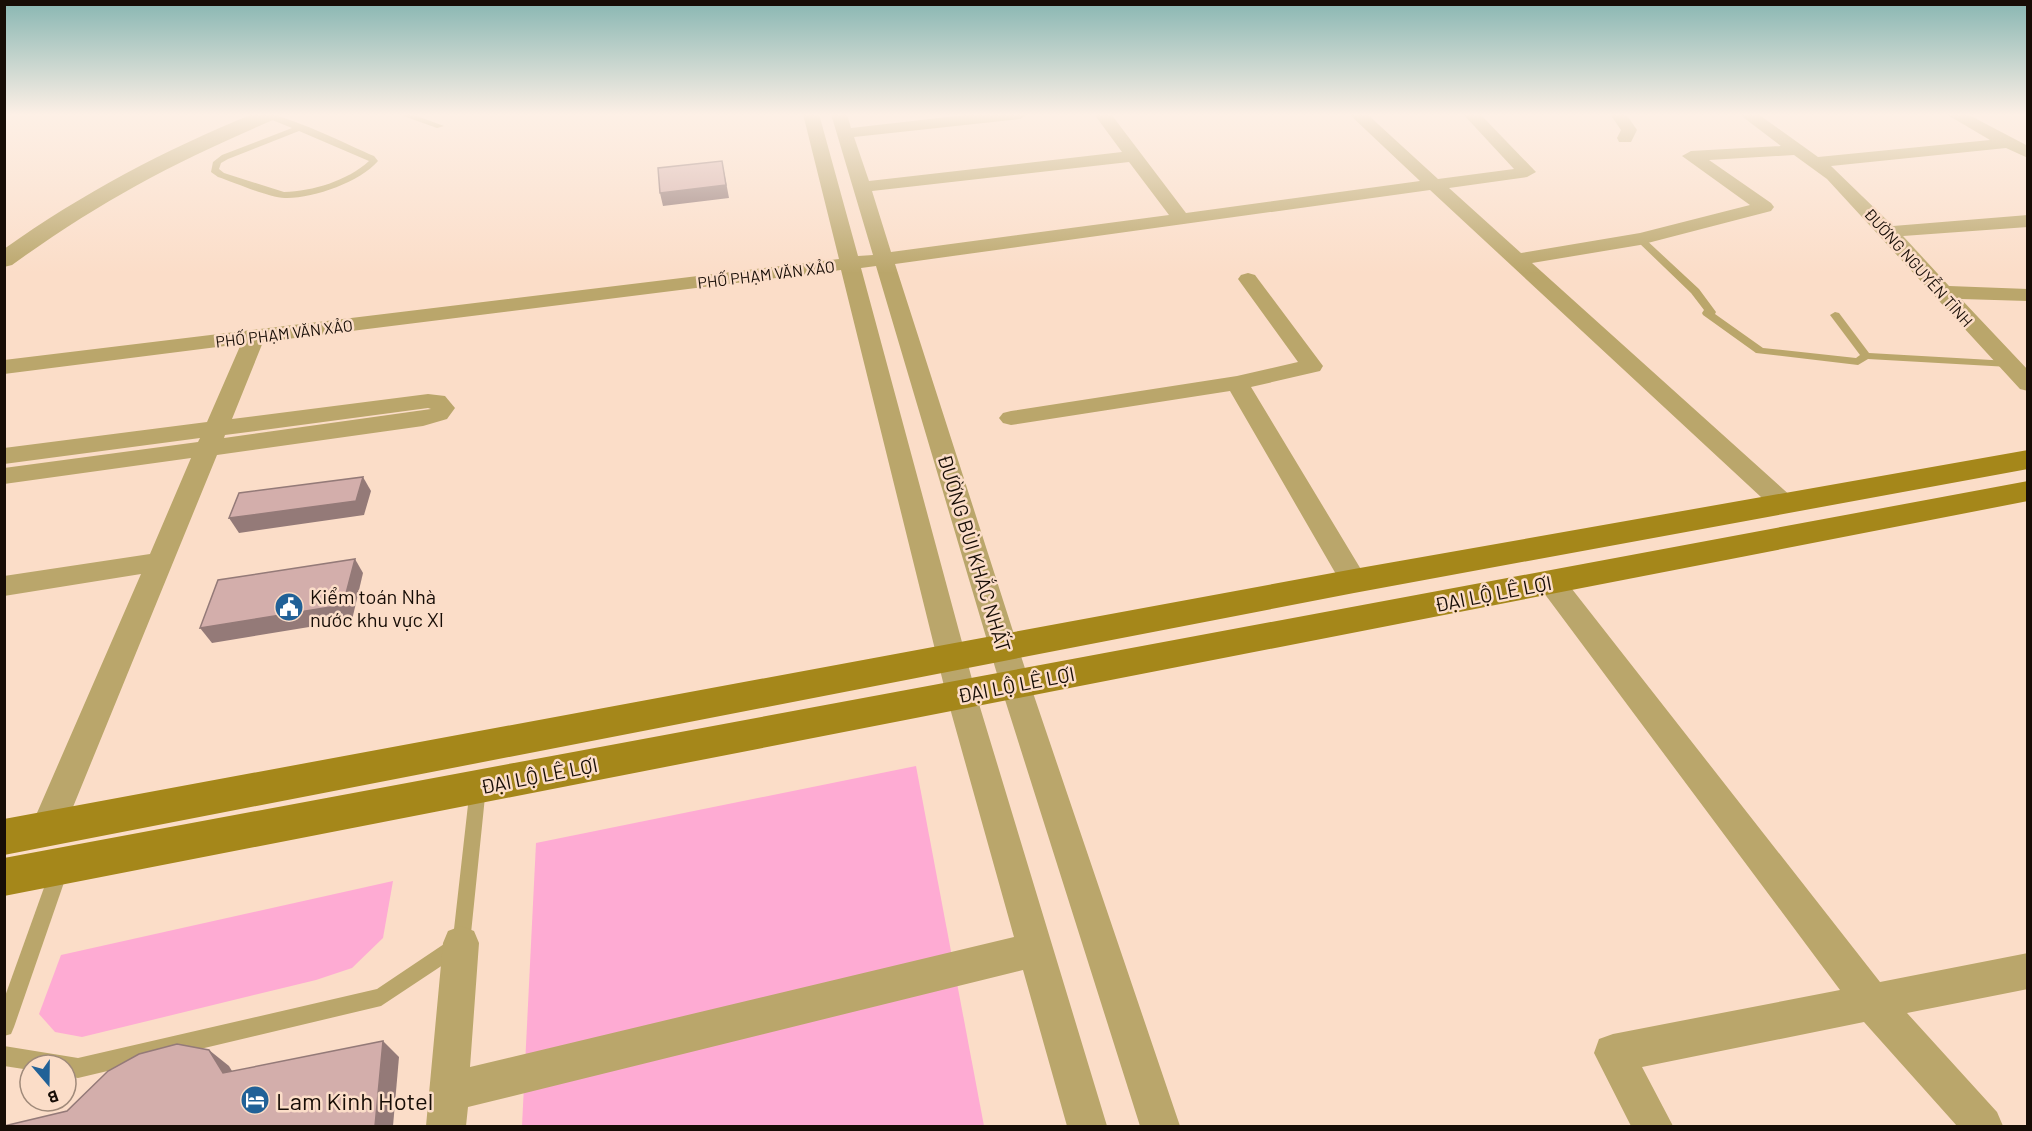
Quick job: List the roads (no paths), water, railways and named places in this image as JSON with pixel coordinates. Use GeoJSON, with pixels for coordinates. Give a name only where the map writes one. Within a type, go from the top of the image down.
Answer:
{"type":"FeatureCollection","features":[{"type":"Feature","properties":{"kind":"main road","name":"ĐẠI LỘ LÊ LỢI"},"geometry":{"type":"LineString","coordinates":[[4,837],[1354,581],[2028,459]]}},
{"type":"Feature","properties":{"kind":"main road","name":"ĐẠI LỘ LÊ LỢI"},"geometry":{"type":"LineString","coordinates":[[4,877],[2028,491]]}},
{"type":"Feature","properties":{"kind":"street"},"geometry":{"type":"LineString","coordinates":[[30,216],[116,167]]}},
{"type":"Feature","properties":{"kind":"street"},"geometry":{"type":"LineString","coordinates":[[4,260],[54,224],[127,179],[152,167]]}},
{"type":"Feature","properties":{"kind":"street"},"geometry":{"type":"LineString","coordinates":[[826,167],[962,694],[1034,950],[1087,1126]]}},
{"type":"Feature","properties":{"kind":"street","name":"ĐƯỜNG BÙI KHẮC NHẤT"},"geometry":{"type":"LineString","coordinates":[[857,167],[1015,684],[1160,1126]]}},
{"type":"Feature","properties":{"kind":"street"},"geometry":{"type":"LineString","coordinates":[[863,187],[1040,167]]}},
{"type":"Feature","properties":{"kind":"street"},"geometry":{"type":"LineString","coordinates":[[1142,167],[1180,217]]}},
{"type":"Feature","properties":{"kind":"street"},"geometry":{"type":"LineString","coordinates":[[1415,167],[1784,504]]}},
{"type":"Feature","properties":{"kind":"street","name":"PHỐ PHẠM VĂN XẢO"},"geometry":{"type":"LineString","coordinates":[[4,367],[885,260],[1180,217],[1527,172],[1522,167]]}},
{"type":"Feature","properties":{"kind":"street"},"geometry":{"type":"LineString","coordinates":[[1517,260],[1640,239],[1765,207],[1707,167]]}},
{"type":"Feature","properties":{"kind":"street","name":"ĐƯỜNG NGUYỄN TĨNH"},"geometry":{"type":"LineString","coordinates":[[1822,167],[1888,232],[2028,384]]}},
{"type":"Feature","properties":{"kind":"street"},"geometry":{"type":"LineString","coordinates":[[1888,232],[2028,221]]}},
{"type":"Feature","properties":{"kind":"street"},"geometry":{"type":"LineString","coordinates":[[1011,418],[1237,383],[1307,369],[1312,365],[1248,279]]}},
{"type":"Feature","properties":{"kind":"street"},"geometry":{"type":"LineString","coordinates":[[1941,292],[2028,295]]}},
{"type":"Feature","properties":{"kind":"street"},"geometry":{"type":"LineString","coordinates":[[47,829],[255,336]]}},
{"type":"Feature","properties":{"kind":"street"},"geometry":{"type":"LineString","coordinates":[[1237,383],[1354,581]]}},
{"type":"Feature","properties":{"kind":"street"},"geometry":{"type":"LineString","coordinates":[[4,456],[212,439],[423,419],[439,414],[443,408],[442,404],[437,401],[428,401],[212,439],[4,476]]}},
{"type":"Feature","properties":{"kind":"street"},"geometry":{"type":"LineString","coordinates":[[4,586],[159,562]]}},
{"type":"Feature","properties":{"kind":"street"},"geometry":{"type":"LineString","coordinates":[[1551,582],[1871,1001],[1983,1126]]}},
{"type":"Feature","properties":{"kind":"street"},"geometry":{"type":"LineString","coordinates":[[461,943],[447,1109],[1034,950]]}},
{"type":"Feature","properties":{"kind":"street"},"geometry":{"type":"LineString","coordinates":[[1653,1126],[1613,1053],[2028,971]]}},
{"type":"Feature","properties":{"kind":"lane"},"geometry":{"type":"LineString","coordinates":[[215,167],[214,170],[283,195],[313,192],[365,167]]}},
{"type":"Feature","properties":{"kind":"lane"},"geometry":{"type":"LineString","coordinates":[[1640,239],[1695,291],[1712,312],[1707,313],[1760,351],[1858,362],[1866,356],[2009,364]]}},
{"type":"Feature","properties":{"kind":"lane"},"geometry":{"type":"LineString","coordinates":[[1835,315],[1866,356]]}},
{"type":"Feature","properties":{"kind":"lane"},"geometry":{"type":"LineString","coordinates":[[78,1068],[381,997],[461,943],[478,787]]}},
{"type":"Feature","properties":{"kind":"lane"},"geometry":{"type":"LineString","coordinates":[[4,1027],[61,866]]}},
{"type":"Feature","properties":{"kind":"place","name":"Kiểm toán Nhà nước khu vực XI"},"geometry":{"type":"Point","coordinates":[289,607]}},
{"type":"Feature","properties":{"kind":"place","name":"Lam Kinh Hotel"},"geometry":{"type":"Point","coordinates":[255,1100]}}]}
